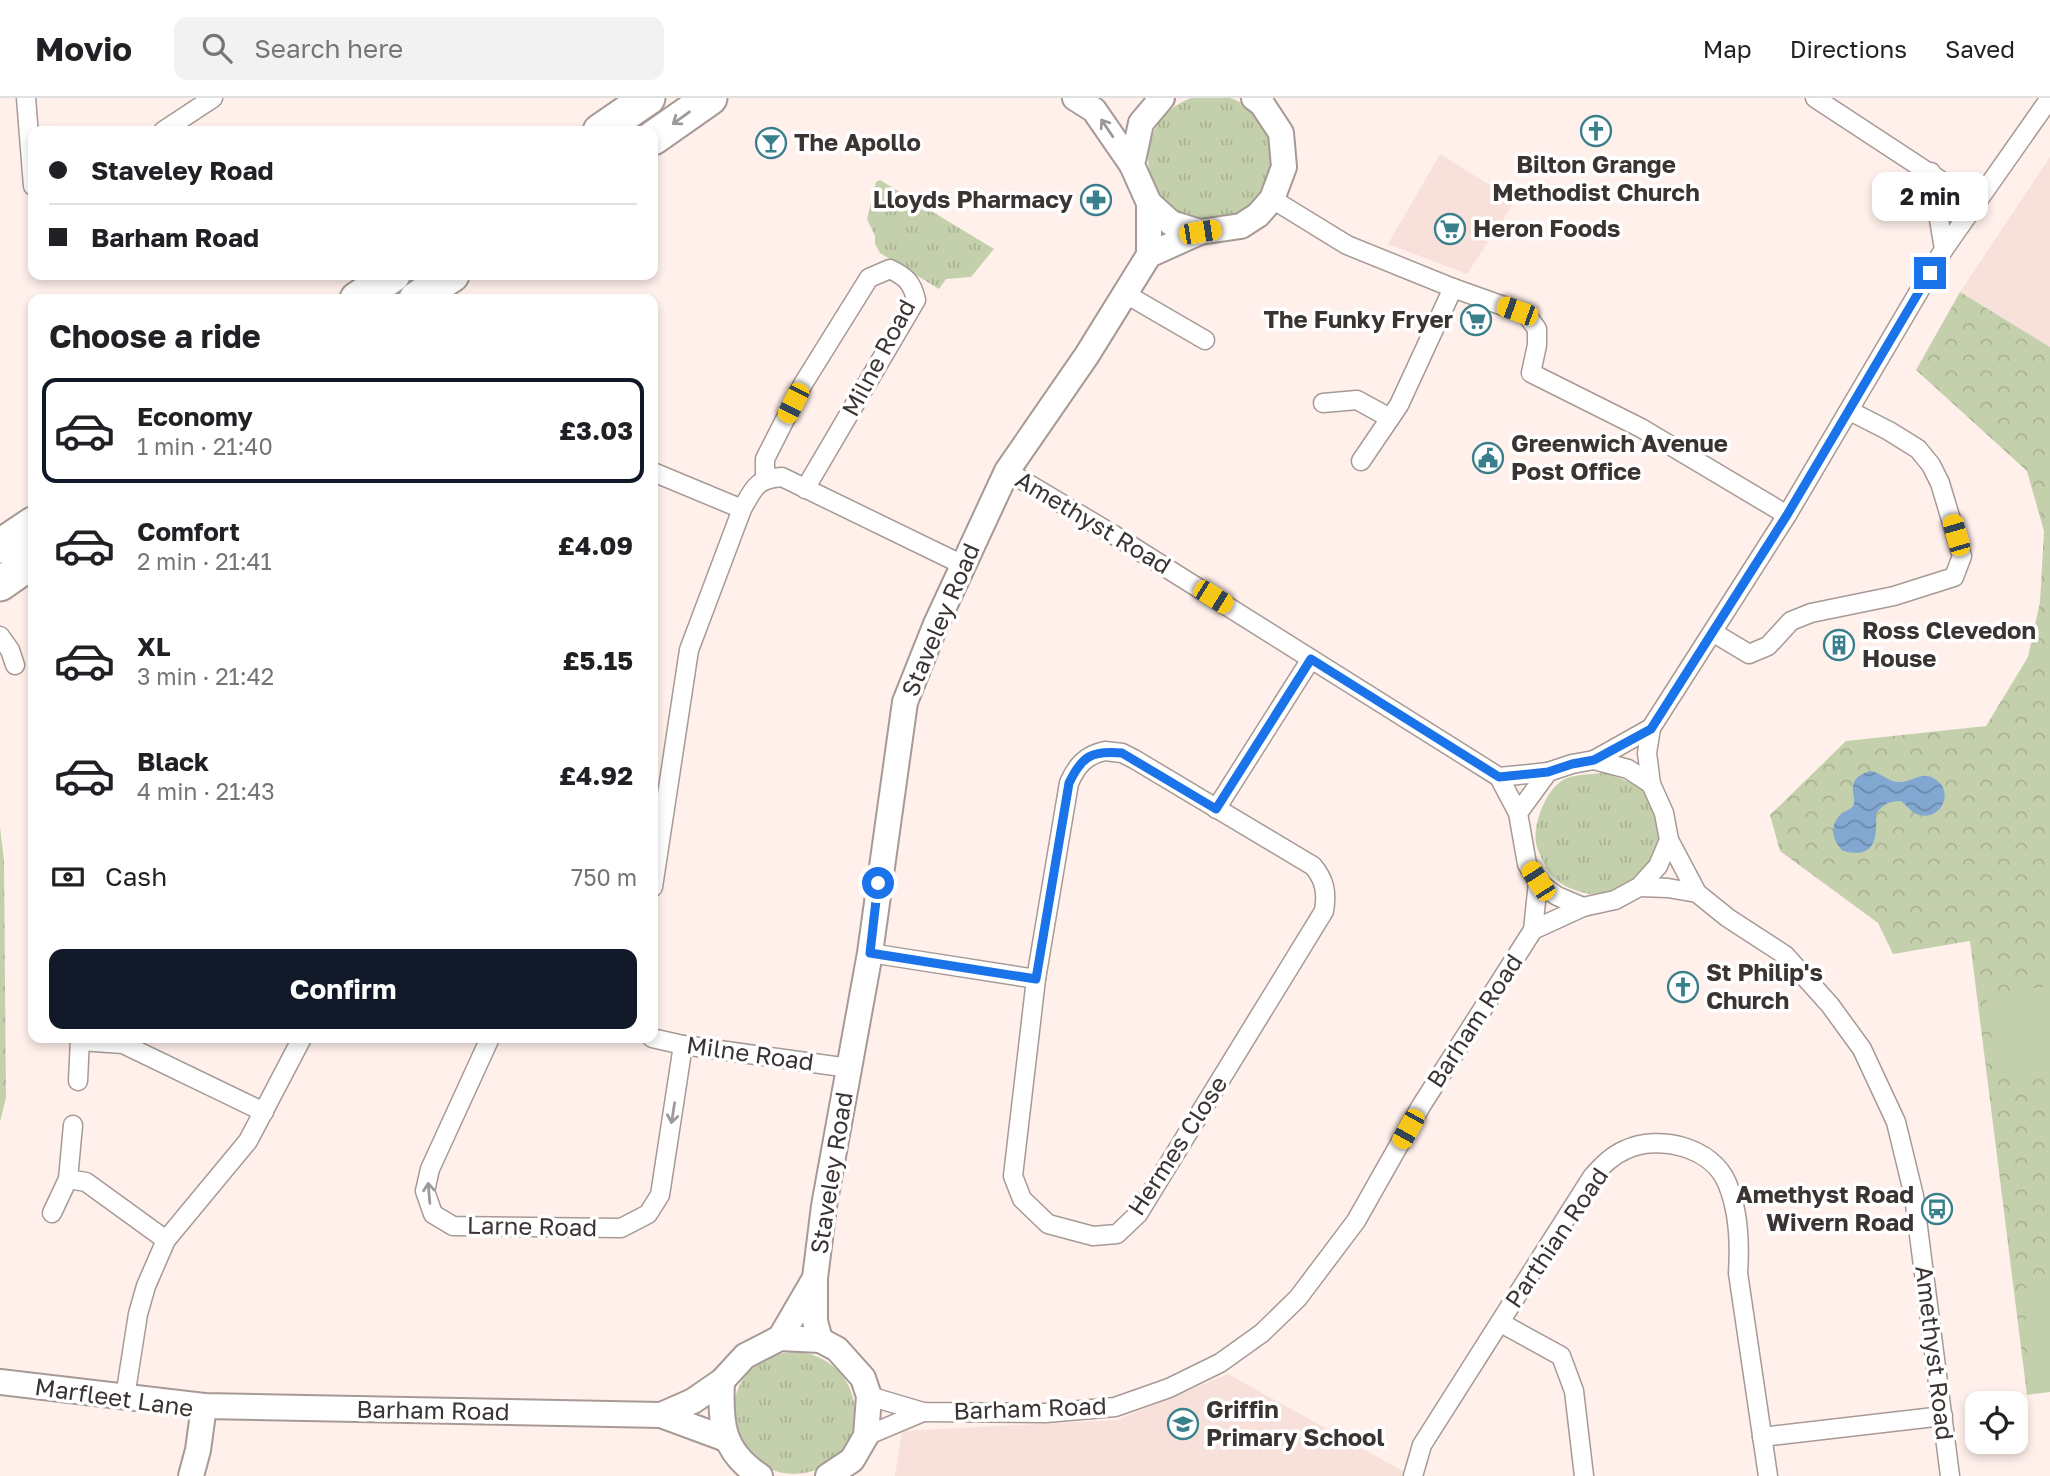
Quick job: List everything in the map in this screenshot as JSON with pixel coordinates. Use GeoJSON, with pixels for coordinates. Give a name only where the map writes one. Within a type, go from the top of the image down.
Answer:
{"type":"FeatureCollection","features":[{"type":"Feature","properties":{"kind":"highway"},"geometry":{"type":"LineString","coordinates":[[607,126],[648,98]]}},
{"type":"Feature","properties":{"kind":"highway"},"geometry":{"type":"LineString","coordinates":[[658,134],[710,98]]}},
{"type":"Feature","properties":{"kind":"highway"},"geometry":{"type":"LineString","coordinates":[[365,294],[386,280]]}},
{"type":"Feature","properties":{"kind":"highway"},"geometry":{"type":"LineString","coordinates":[[424,294],[444,280]]}},
{"type":"Feature","properties":{"kind":"highway"},"geometry":{"type":"LineString","coordinates":[[0,546],[28,527]]}},
{"type":"Feature","properties":{"kind":"highway"},"geometry":{"type":"LineString","coordinates":[[0,584],[28,564]]}},
{"type":"Feature","properties":{"kind":"street"},"geometry":{"type":"LineString","coordinates":[[26,98],[28,126]]}},
{"type":"Feature","properties":{"kind":"street"},"geometry":{"type":"LineString","coordinates":[[171,126],[213,98]]}},
{"type":"Feature","properties":{"kind":"street"},"geometry":{"type":"LineString","coordinates":[[1075,98],[1094,110],[1132,165],[1149,203],[1171,223],[1200,232]]}},
{"type":"Feature","properties":{"kind":"street"},"geometry":{"type":"LineString","coordinates":[[1132,165],[1141,124],[1162,98]]}},
{"type":"Feature","properties":{"kind":"street"},"geometry":{"type":"LineString","coordinates":[[1815,98],[1975,203]]}},
{"type":"Feature","properties":{"kind":"street"},"geometry":{"type":"LineString","coordinates":[[1651,729],[1594,760],[1548,772],[1499,777],[1518,813],[1527,864],[1538,881],[1558,896],[1583,907],[1615,900],[1639,887],[1658,866],[1669,840],[1664,813],[1651,784],[1647,753],[1651,729],[1787,515],[1944,249],[2050,98]]}},
{"type":"Feature","properties":{"kind":"street"},"geometry":{"type":"LineString","coordinates":[[1149,203],[1149,255],[1200,232],[1241,226],[1258,215],[1272,199],[1284,167],[1281,133],[1260,100]]}},
{"type":"Feature","properties":{"kind":"street"},"geometry":{"type":"LineString","coordinates":[[1931,172],[1944,249]]}},
{"type":"Feature","properties":{"kind":"street"},"geometry":{"type":"LineString","coordinates":[[1272,199],[1348,246],[1526,314],[1537,329],[1537,345],[1531,373],[1641,428],[1787,515]]}},
{"type":"Feature","properties":{"kind":"street","name":"Staveley Road"},"geometry":{"type":"LineString","coordinates":[[820,1340],[815,1321],[815,1279],[824,1206],[870,953],[905,702],[936,624],[1007,471],[1087,355],[1149,255]]}},
{"type":"Feature","properties":{"kind":"street","name":"Milne Road"},"geometry":{"type":"LineString","coordinates":[[658,849],[689,650],[741,509],[754,488],[765,479],[765,459],[803,384],[869,278],[890,269],[908,278],[916,300],[805,489]]}},
{"type":"Feature","properties":{"kind":"street"},"geometry":{"type":"LineString","coordinates":[[1361,461],[1399,405],[1453,288]]}},
{"type":"Feature","properties":{"kind":"street"},"geometry":{"type":"LineString","coordinates":[[1124,293],[1205,340]]}},
{"type":"Feature","properties":{"kind":"street"},"geometry":{"type":"LineString","coordinates":[[1323,403],[1357,400],[1391,418]]}},
{"type":"Feature","properties":{"kind":"street"},"geometry":{"type":"LineString","coordinates":[[1714,633],[1749,654],[1768,646],[1791,621],[1811,613],[1894,596],[1954,577],[1962,556],[1940,483],[1931,465],[1918,449],[1850,411]]}},
{"type":"Feature","properties":{"kind":"street","name":"Amethyst Road"},"geometry":{"type":"LineString","coordinates":[[1007,471],[1114,535],[1499,777]]}},
{"type":"Feature","properties":{"kind":"street"},"geometry":{"type":"LineString","coordinates":[[658,474],[741,509]]}},
{"type":"Feature","properties":{"kind":"street"},"geometry":{"type":"LineString","coordinates":[[765,479],[782,477],[963,565]]}},
{"type":"Feature","properties":{"kind":"street"},"geometry":{"type":"LineString","coordinates":[[0,636],[10,650],[15,665]]}},
{"type":"Feature","properties":{"kind":"street"},"geometry":{"type":"LineString","coordinates":[[1216,809],[1311,659]]}},
{"type":"Feature","properties":{"kind":"street","name":"Hermes Close"},"geometry":{"type":"LineString","coordinates":[[1105,751],[1122,753],[1313,866],[1324,885],[1324,911],[1138,1214],[1117,1234],[1093,1236],[1048,1224],[1021,1199],[1013,1176],[1014,1149],[1036,979],[1069,783],[1081,762],[1093,754],[1105,751]]}},
{"type":"Feature","properties":{"kind":"street"},"geometry":{"type":"LineString","coordinates":[[1594,760],[1629,769],[1651,784]]}},
{"type":"Feature","properties":{"kind":"street"},"geometry":{"type":"LineString","coordinates":[[1518,813],[1548,772]]}},
{"type":"Feature","properties":{"kind":"street","name":"Amethyst Road"},"geometry":{"type":"LineString","coordinates":[[1669,840],[1697,893],[1728,918],[1784,955],[1830,1005],[1861,1049],[1896,1122],[1914,1196],[1950,1476]]}},
{"type":"Feature","properties":{"kind":"street","name":"Barham Road"},"geometry":{"type":"LineString","coordinates":[[869,1396],[923,1412],[1046,1413],[1115,1407],[1169,1388],[1220,1363],[1262,1333],[1298,1298],[1356,1222],[1421,1106],[1533,930],[1538,881]]}},
{"type":"Feature","properties":{"kind":"street"},"geometry":{"type":"LineString","coordinates":[[1639,887],[1697,893]]}},
{"type":"Feature","properties":{"kind":"street","name":"Barham Road"},"geometry":{"type":"LineString","coordinates":[[1533,930],[1583,907]]}},
{"type":"Feature","properties":{"kind":"street"},"geometry":{"type":"LineString","coordinates":[[870,953],[1036,979]]}},
{"type":"Feature","properties":{"kind":"street","name":"Milne Road"},"geometry":{"type":"LineString","coordinates":[[658,1039],[849,1068]]}},
{"type":"Feature","properties":{"kind":"street"},"geometry":{"type":"LineString","coordinates":[[78,1082],[80,1043]]}},
{"type":"Feature","properties":{"kind":"street"},"geometry":{"type":"LineString","coordinates":[[114,1043],[123,1044],[264,1112]]}},
{"type":"Feature","properties":{"kind":"street"},"geometry":{"type":"LineString","coordinates":[[125,1397],[138,1314],[146,1286],[166,1240],[248,1141],[299,1043]]}},
{"type":"Feature","properties":{"kind":"street","name":"Larne Road"},"geometry":{"type":"LineString","coordinates":[[488,1043],[430,1169],[425,1191],[433,1214],[453,1226],[621,1228],[648,1214],[660,1195],[683,1045]]}},
{"type":"Feature","properties":{"kind":"street"},"geometry":{"type":"LineString","coordinates":[[52,1213],[68,1179],[73,1125]]}},
{"type":"Feature","properties":{"kind":"street","name":"Parthian Road"},"geometry":{"type":"LineString","coordinates":[[1413,1476],[1422,1445],[1592,1177],[1612,1156],[1643,1144],[1671,1144],[1695,1151],[1717,1168],[1727,1181],[1740,1244],[1738,1273],[1768,1476]]}},
{"type":"Feature","properties":{"kind":"street"},"geometry":{"type":"LineString","coordinates":[[68,1179],[86,1182],[166,1240]]}},
{"type":"Feature","properties":{"kind":"street","name":"Staveley Road"},"geometry":{"type":"LineString","coordinates":[[780,1338],[815,1279]]}},
{"type":"Feature","properties":{"kind":"street"},"geometry":{"type":"LineString","coordinates":[[1501,1322],[1561,1356],[1574,1391],[1584,1476]]}},
{"type":"Feature","properties":{"kind":"street"},"geometry":{"type":"LineString","coordinates":[[780,1338],[820,1340],[837,1349],[863,1378],[869,1396],[866,1436],[852,1460],[828,1476]]}},
{"type":"Feature","properties":{"kind":"street","name":"Barham Road"},"geometry":{"type":"LineString","coordinates":[[661,1415],[693,1401],[722,1381],[745,1356],[780,1338]]}},
{"type":"Feature","properties":{"kind":"street"},"geometry":{"type":"LineString","coordinates":[[722,1381],[720,1411],[726,1439],[743,1464],[760,1476]]}},
{"type":"Feature","properties":{"kind":"street","name":"Marfleet Lane"},"geometry":{"type":"LineString","coordinates":[[0,1382],[204,1406],[198,1450],[191,1476]]}},
{"type":"Feature","properties":{"kind":"street","name":"Barham Road"},"geometry":{"type":"LineString","coordinates":[[204,1406],[661,1415],[726,1439]]}},
{"type":"Feature","properties":{"kind":"street","name":"Barham Road"},"geometry":{"type":"LineString","coordinates":[[866,1436],[923,1412]]}},
{"type":"Feature","properties":{"kind":"street"},"geometry":{"type":"LineString","coordinates":[[1762,1437],[1943,1416]]}},
{"type":"Feature","properties":{"kind":"shaded area"},"geometry":{"type":"Polygon","coordinates":[[[1440,154],[1515,201],[1467,274],[1388,244],[1440,154]]]}},
{"type":"Feature","properties":{"kind":"shaded area"},"geometry":{"type":"Polygon","coordinates":[[[2050,157],[2050,347],[1960,292],[2050,157]]]}},
{"type":"Feature","properties":{"kind":"shaded area","name":"Griffin Primary School"},"geometry":{"type":"Polygon","coordinates":[[[1228,1374],[1412,1476],[895,1476],[902,1431],[1117,1420],[1228,1374]]]}},
{"type":"Feature","properties":{"kind":"green space"},"geometry":{"type":"Polygon","coordinates":[[[1211,95],[1235,100],[1255,114],[1269,134],[1274,158],[1269,182],[1255,202],[1235,216],[1211,221],[1187,216],[1167,202],[1153,182],[1148,158],[1153,134],[1167,114],[1187,100],[1211,95]]]}},
{"type":"Feature","properties":{"kind":"green space"},"geometry":{"type":"Polygon","coordinates":[[[880,180],[994,249],[971,277],[946,279],[939,289],[880,253],[875,244],[875,236],[867,219],[876,182],[880,180]]]}},
{"type":"Feature","properties":{"kind":"green space"},"geometry":{"type":"Polygon","coordinates":[[[1960,292],[2050,347],[2050,1392],[2028,1395],[1970,941],[1893,954],[1878,923],[1780,851],[1770,815],[1846,741],[1986,726],[2028,657],[2040,602],[2044,531],[2027,471],[1916,370],[1960,292]]]}},
{"type":"Feature","properties":{"kind":"green space"},"geometry":{"type":"Polygon","coordinates":[[[1604,773],[1632,783],[1647,794],[1657,811],[1660,829],[1657,848],[1634,881],[1616,891],[1596,894],[1570,888],[1552,876],[1538,850],[1536,835],[1543,806],[1560,782],[1576,776],[1604,773]]]}},
{"type":"Feature","properties":{"kind":"green space"},"geometry":{"type":"Polygon","coordinates":[[[0,827],[4,860],[6,1098],[0,1122],[0,827]]]}},
{"type":"Feature","properties":{"kind":"green space"},"geometry":{"type":"Polygon","coordinates":[[[2050,986],[2050,1070],[1997,1077],[1986,994],[2050,986]]]}},
{"type":"Feature","properties":{"kind":"green space"},"geometry":{"type":"Polygon","coordinates":[[[2050,1286],[2050,1373],[2033,1375],[2022,1289],[2050,1286]]]}},
{"type":"Feature","properties":{"kind":"green space"},"geometry":{"type":"Polygon","coordinates":[[[794,1352],[817,1356],[837,1370],[851,1390],[855,1413],[851,1436],[837,1456],[817,1470],[794,1474],[771,1470],[751,1456],[737,1436],[733,1413],[737,1390],[751,1370],[771,1356],[794,1352]]]}},
{"type":"Feature","properties":{"kind":"water"},"geometry":{"type":"Polygon","coordinates":[[[1870,771],[1896,782],[1922,776],[1930,777],[1942,785],[1944,800],[1936,812],[1921,816],[1901,801],[1887,804],[1876,814],[1876,832],[1868,850],[1854,853],[1843,851],[1835,839],[1834,825],[1839,816],[1853,806],[1853,784],[1856,779],[1870,771]]]}},
{"type":"Feature","properties":{"kind":"place","name":"Bilton Grange Methodist Church"},"geometry":{"type":"Point","coordinates":[1596,131]}},
{"type":"Feature","properties":{"kind":"place","name":"The Apollo"},"geometry":{"type":"Point","coordinates":[771,143]}},
{"type":"Feature","properties":{"kind":"place","name":"Lloyds Pharmacy"},"geometry":{"type":"Point","coordinates":[1096,200]}},
{"type":"Feature","properties":{"kind":"place","name":"Heron Foods"},"geometry":{"type":"Point","coordinates":[1450,229]}},
{"type":"Feature","properties":{"kind":"place","name":"The Funky Fryer"},"geometry":{"type":"Point","coordinates":[1476,320]}},
{"type":"Feature","properties":{"kind":"place","name":"Greenwich Avenue Post Office"},"geometry":{"type":"Point","coordinates":[1488,458]}},
{"type":"Feature","properties":{"kind":"place","name":"Ross Clevedon House"},"geometry":{"type":"Point","coordinates":[1839,645]}},
{"type":"Feature","properties":{"kind":"place","name":"St Philip's Church"},"geometry":{"type":"Point","coordinates":[1683,987]}},
{"type":"Feature","properties":{"kind":"place","name":"Amethyst Road Wivern Road"},"geometry":{"type":"Point","coordinates":[1937,1209]}},
{"type":"Feature","properties":{"kind":"place","name":"Griffin Primary School"},"geometry":{"type":"Point","coordinates":[1183,1424]}},
{"type":"Feature","properties":{"kind":"route"},"geometry":{"type":"LineString","coordinates":[[878,883],[870,953],[1036,979],[1069,783],[1081,762],[1093,754],[1105,751],[1122,753],[1216,809],[1311,659],[1499,777],[1548,772],[1594,760],[1651,729],[1787,515],[1930,273]]}}]}
